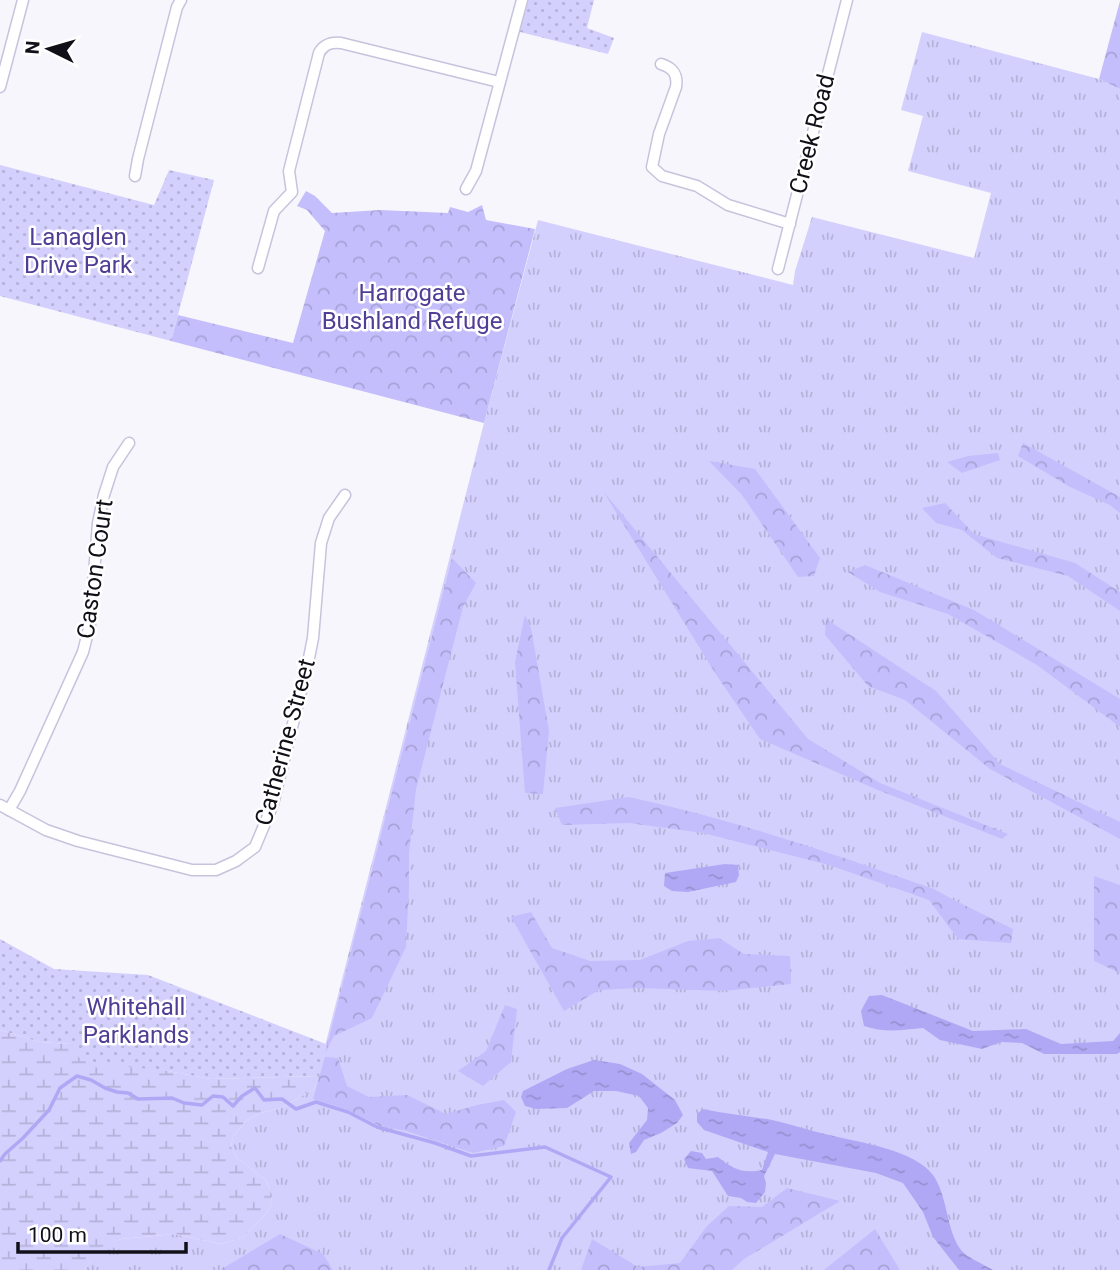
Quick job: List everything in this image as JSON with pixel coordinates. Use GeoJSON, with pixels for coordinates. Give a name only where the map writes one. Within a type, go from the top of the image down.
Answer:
{"type":"FeatureCollection","features":[{"type":"Feature","properties":{"kind":"street"},"geometry":{"type":"LineString","coordinates":[[0,87],[23,0]]}},
{"type":"Feature","properties":{"kind":"street"},"geometry":{"type":"LineString","coordinates":[[135,176],[181,0]]}},
{"type":"Feature","properties":{"kind":"street"},"geometry":{"type":"LineString","coordinates":[[466,189],[476,171],[522,0]]}},
{"type":"Feature","properties":{"kind":"street","name":"Creek Road"},"geometry":{"type":"LineString","coordinates":[[778,269],[847,0]]}},
{"type":"Feature","properties":{"kind":"street"},"geometry":{"type":"LineString","coordinates":[[258,268],[274,211],[292,192],[289,171],[319,53],[323,48],[335,42],[341,43],[499,82]]}},
{"type":"Feature","properties":{"kind":"street"},"geometry":{"type":"LineString","coordinates":[[661,64],[675,72],[677,79],[659,134],[652,167],[657,173],[704,190],[728,205],[790,224]]}},
{"type":"Feature","properties":{"kind":"street","name":"Caston Court"},"geometry":{"type":"LineString","coordinates":[[5,807],[43,741],[83,652],[89,624],[98,523],[104,495],[113,467],[129,443]]}},
{"type":"Feature","properties":{"kind":"street","name":"Catherine Street"},"geometry":{"type":"LineString","coordinates":[[5,807],[46,830],[78,841],[191,870],[216,870],[236,861],[255,847],[273,804],[308,663],[313,638],[321,543],[329,518],[345,495]]}},
{"type":"Feature","properties":{"kind":"green space"},"geometry":{"type":"Polygon","coordinates":[[[524,0],[594,0],[587,28],[614,38],[608,54],[516,31],[524,0]]]}},
{"type":"Feature","properties":{"kind":"green space"},"geometry":{"type":"Polygon","coordinates":[[[1120,1],[1120,89],[1099,79],[1120,1]]]}},
{"type":"Feature","properties":{"kind":"green space"},"geometry":{"type":"Polygon","coordinates":[[[922,32],[1099,79],[1120,89],[1120,1270],[84,1270],[100,1247],[121,1239],[175,1234],[221,1244],[244,1237],[270,1209],[272,1195],[266,1180],[237,1158],[231,1146],[233,1136],[247,1120],[281,1108],[314,1089],[538,220],[793,285],[812,217],[974,258],[991,193],[908,171],[923,116],[901,110],[922,32]]]}},
{"type":"Feature","properties":{"kind":"green space","name":"Lanaglen Drive Park"},"geometry":{"type":"Polygon","coordinates":[[[0,165],[154,205],[169,170],[214,180],[171,341],[0,296],[0,165]]]}},
{"type":"Feature","properties":{"kind":"green space","name":"Harrogate Bushland Refuge"},"geometry":{"type":"Polygon","coordinates":[[[306,191],[332,213],[380,210],[448,213],[450,207],[468,212],[482,205],[486,220],[535,229],[484,423],[171,341],[178,315],[293,343],[325,231],[307,210],[297,206],[306,191]]]}},
{"type":"Feature","properties":{"kind":"green space"},"geometry":{"type":"Polygon","coordinates":[[[1023,443],[1120,497],[1120,513],[1110,505],[1070,487],[1018,456],[1023,443]]]}},
{"type":"Feature","properties":{"kind":"green space"},"geometry":{"type":"Polygon","coordinates":[[[998,453],[1000,460],[962,473],[947,462],[968,456],[998,453]]]}},
{"type":"Feature","properties":{"kind":"green space"},"geometry":{"type":"Polygon","coordinates":[[[709,461],[755,469],[820,558],[814,576],[798,577],[742,495],[709,461]]]}},
{"type":"Feature","properties":{"kind":"green space"},"geometry":{"type":"Polygon","coordinates":[[[603,491],[808,739],[880,783],[1008,834],[1002,839],[760,739],[717,676],[603,491]]]}},
{"type":"Feature","properties":{"kind":"green space"},"geometry":{"type":"Polygon","coordinates":[[[945,503],[974,534],[1075,563],[1120,592],[1120,611],[1068,576],[997,558],[962,530],[936,523],[922,508],[945,503]]]}},
{"type":"Feature","properties":{"kind":"green space"},"geometry":{"type":"Polygon","coordinates":[[[452,558],[476,583],[463,607],[416,789],[409,853],[406,947],[372,1018],[334,1036],[325,1053],[452,558]]]}},
{"type":"Feature","properties":{"kind":"green space"},"geometry":{"type":"Polygon","coordinates":[[[865,565],[974,610],[1120,699],[1120,727],[1037,665],[948,614],[880,592],[848,572],[865,565]]]}},
{"type":"Feature","properties":{"kind":"green space"},"geometry":{"type":"Polygon","coordinates":[[[525,615],[531,628],[549,731],[543,794],[525,793],[515,662],[525,615]]]}},
{"type":"Feature","properties":{"kind":"green space"},"geometry":{"type":"Polygon","coordinates":[[[826,619],[936,691],[1000,764],[1120,822],[1120,839],[990,769],[905,700],[868,686],[825,635],[826,619]]]}},
{"type":"Feature","properties":{"kind":"green space"},"geometry":{"type":"Polygon","coordinates":[[[629,797],[745,827],[934,889],[1013,929],[1011,943],[958,939],[929,900],[829,865],[703,833],[629,823],[562,825],[555,808],[629,797]]]}},
{"type":"Feature","properties":{"kind":"green space"},"geometry":{"type":"Polygon","coordinates":[[[1094,876],[1120,885],[1120,973],[1094,961],[1094,876]]]}},
{"type":"Feature","properties":{"kind":"green space"},"geometry":{"type":"Polygon","coordinates":[[[531,912],[552,948],[590,961],[640,960],[688,941],[719,938],[744,954],[790,956],[791,984],[723,991],[639,988],[599,990],[564,1011],[511,917],[531,912]]]}},
{"type":"Feature","properties":{"kind":"green space","name":"Whitehall Parklands"},"geometry":{"type":"Polygon","coordinates":[[[0,939],[54,969],[148,975],[326,1044],[318,1076],[211,1079],[168,1071],[93,1063],[78,1057],[70,1044],[40,1042],[0,1030],[0,939]]]}},
{"type":"Feature","properties":{"kind":"green space"},"geometry":{"type":"Polygon","coordinates":[[[505,1005],[517,1009],[511,1062],[483,1086],[458,1071],[486,1051],[505,1005]]]}},
{"type":"Feature","properties":{"kind":"green space"},"geometry":{"type":"Polygon","coordinates":[[[0,1030],[40,1042],[70,1044],[168,1071],[211,1079],[318,1076],[314,1089],[281,1108],[247,1120],[233,1136],[231,1146],[237,1158],[266,1180],[272,1195],[270,1209],[244,1237],[221,1244],[175,1234],[121,1239],[100,1248],[84,1270],[0,1270],[0,1030]]]}},
{"type":"Feature","properties":{"kind":"green space"},"geometry":{"type":"Polygon","coordinates":[[[325,1057],[338,1058],[347,1086],[369,1097],[407,1095],[446,1114],[504,1100],[516,1112],[504,1146],[473,1153],[406,1131],[380,1126],[346,1109],[313,1099],[325,1057]]]}},
{"type":"Feature","properties":{"kind":"green space"},"geometry":{"type":"Polygon","coordinates":[[[787,1188],[840,1201],[744,1259],[732,1270],[581,1270],[592,1239],[638,1267],[680,1263],[707,1226],[729,1206],[762,1207],[787,1188]]]}},
{"type":"Feature","properties":{"kind":"green space"},"geometry":{"type":"Polygon","coordinates":[[[875,1229],[900,1270],[824,1270],[875,1229]]]}},
{"type":"Feature","properties":{"kind":"green space"},"geometry":{"type":"Polygon","coordinates":[[[280,1234],[323,1254],[333,1270],[220,1270],[280,1234]]]}},
{"type":"Feature","properties":{"kind":"water"},"geometry":{"type":"Polygon","coordinates":[[[725,864],[738,865],[739,875],[736,882],[688,892],[672,891],[664,886],[665,873],[725,864]]]}},
{"type":"Feature","properties":{"kind":"water"},"geometry":{"type":"Polygon","coordinates":[[[882,995],[973,1031],[1026,1029],[1061,1044],[1113,1041],[1120,1033],[1120,1052],[1044,1054],[1022,1043],[1001,1042],[982,1049],[940,1040],[923,1028],[886,1030],[864,1026],[861,1011],[869,996],[882,995]]]}},
{"type":"Feature","properties":{"kind":"water"},"geometry":{"type":"Polygon","coordinates":[[[594,1060],[620,1064],[642,1074],[675,1100],[683,1115],[677,1123],[644,1140],[636,1152],[631,1154],[629,1143],[647,1120],[648,1108],[639,1096],[616,1091],[594,1091],[567,1108],[536,1109],[525,1106],[521,1097],[523,1091],[567,1069],[594,1060]]]}},
{"type":"Feature","properties":{"kind":"water"},"geometry":{"type":"Polygon","coordinates":[[[703,1109],[779,1122],[885,1148],[913,1159],[925,1166],[938,1183],[952,1233],[963,1253],[993,1270],[959,1270],[933,1237],[923,1212],[903,1183],[876,1173],[775,1154],[764,1176],[765,1192],[756,1203],[728,1196],[712,1171],[688,1168],[684,1159],[691,1151],[702,1153],[706,1159],[718,1157],[744,1171],[762,1170],[768,1152],[704,1130],[697,1122],[697,1114],[703,1109]]]}},
{"type":"Feature","properties":{"kind":"waterway"},"geometry":{"type":"LineString","coordinates":[[0,1161],[49,1110],[60,1088],[77,1076],[138,1099],[172,1098],[184,1103],[202,1105],[213,1096],[223,1097],[233,1106],[255,1088],[264,1100],[282,1099],[296,1109],[316,1102],[348,1112],[377,1127],[471,1156],[545,1147],[611,1177],[562,1238],[549,1270]]}}]}
